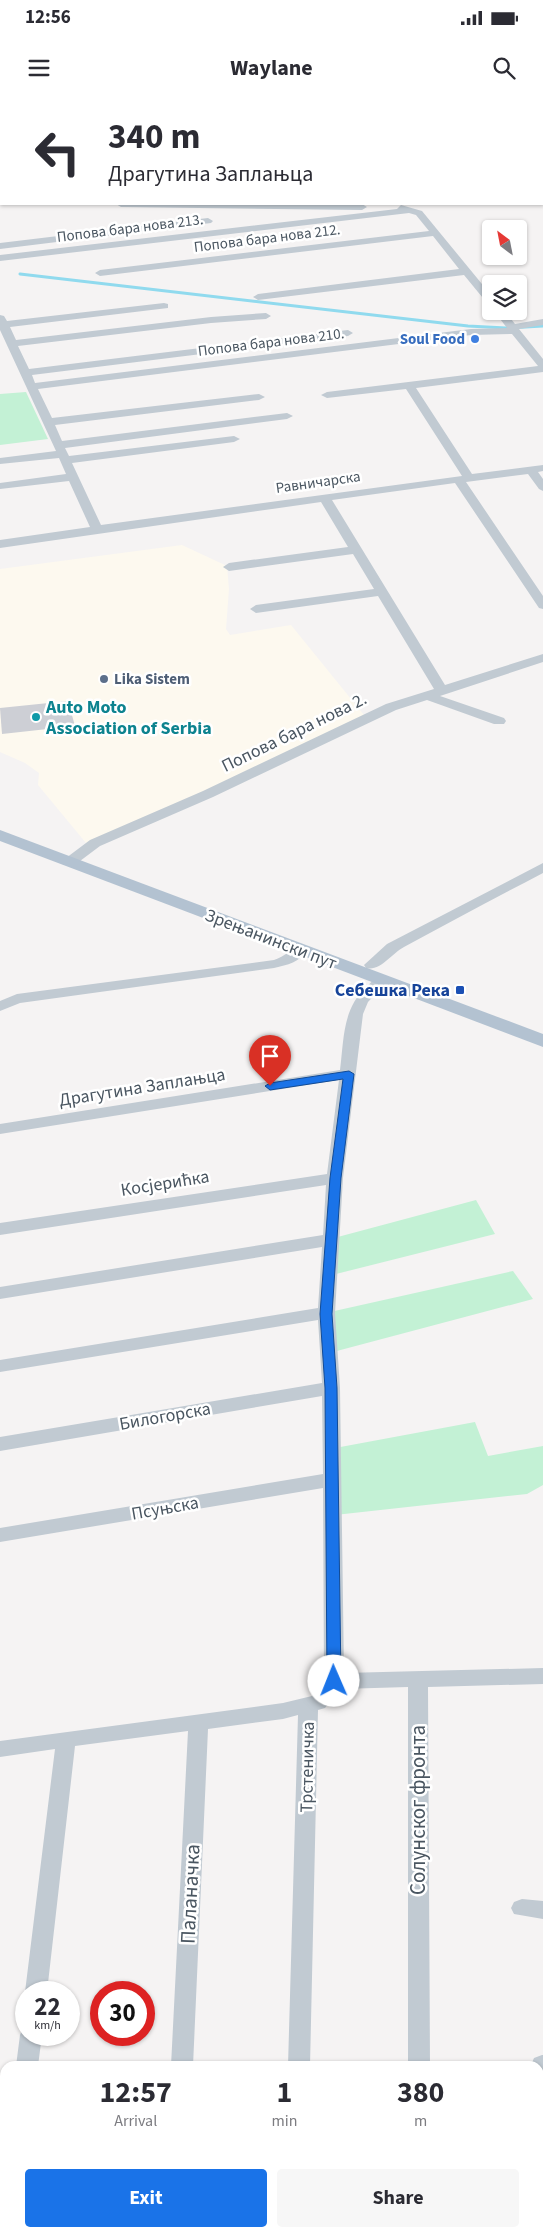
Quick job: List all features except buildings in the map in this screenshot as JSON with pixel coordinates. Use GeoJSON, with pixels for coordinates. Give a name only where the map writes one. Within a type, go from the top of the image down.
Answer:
{"type":"FeatureCollection","features":[{"type":"Feature","properties":{"kind":"main road","name":"Зрењанински пут"},"geometry":{"type":"LineString","coordinates":[[0,824],[75,858],[301,950],[376,973],[543,1030]]}},
{"type":"Feature","properties":{"kind":"main road","name":"Зрењанински пут"},"geometry":{"type":"LineString","coordinates":[[0,835],[75,858],[376,973],[543,1041]]}},
{"type":"Feature","properties":{"kind":"street"},"geometry":{"type":"LineString","coordinates":[[358,205],[412,210],[419,213],[482,289]]}},
{"type":"Feature","properties":{"kind":"street","name":"Попова бара нова 213."},"geometry":{"type":"LineString","coordinates":[[0,258],[412,210]]}},
{"type":"Feature","properties":{"kind":"street"},"geometry":{"type":"LineString","coordinates":[[0,246],[208,221]]}},
{"type":"Feature","properties":{"kind":"street","name":"Попова бара нова 212."},"geometry":{"type":"LineString","coordinates":[[100,273],[437,233]]}},
{"type":"Feature","properties":{"kind":"street"},"geometry":{"type":"LineString","coordinates":[[258,297],[468,271]]}},
{"type":"Feature","properties":{"kind":"street"},"geometry":{"type":"LineString","coordinates":[[97,529],[2,322],[164,306]]}},
{"type":"Feature","properties":{"kind":"street"},"geometry":{"type":"LineString","coordinates":[[0,353],[14,348],[211,320],[266,316]]}},
{"type":"Feature","properties":{"kind":"street"},"geometry":{"type":"LineString","coordinates":[[327,395],[543,367],[506,320]]}},
{"type":"Feature","properties":{"kind":"street","name":"Попова бара нова 210."},"geometry":{"type":"LineString","coordinates":[[32,387],[471,332],[514,329],[543,322]]}},
{"type":"Feature","properties":{"kind":"street"},"geometry":{"type":"LineString","coordinates":[[25,373],[348,333]]}},
{"type":"Feature","properties":{"kind":"street"},"geometry":{"type":"LineString","coordinates":[[410,385],[464,478],[543,605]]}},
{"type":"Feature","properties":{"kind":"street"},"geometry":{"type":"LineString","coordinates":[[48,422],[259,397]]}},
{"type":"Feature","properties":{"kind":"street"},"geometry":{"type":"LineString","coordinates":[[62,453],[225,424],[286,416]]}},
{"type":"Feature","properties":{"kind":"street"},"geometry":{"type":"LineString","coordinates":[[0,461],[62,453],[234,439],[225,424]]}},
{"type":"Feature","properties":{"kind":"street","name":"Равничарска"},"geometry":{"type":"LineString","coordinates":[[0,544],[324,497],[543,468]]}},
{"type":"Feature","properties":{"kind":"street"},"geometry":{"type":"LineString","coordinates":[[530,470],[543,487]]}},
{"type":"Feature","properties":{"kind":"street"},"geometry":{"type":"LineString","coordinates":[[0,486],[73,477]]}},
{"type":"Feature","properties":{"kind":"street"},"geometry":{"type":"LineString","coordinates":[[324,497],[441,690]]}},
{"type":"Feature","properties":{"kind":"street"},"geometry":{"type":"LineString","coordinates":[[229,567],[356,550]]}},
{"type":"Feature","properties":{"kind":"street"},"geometry":{"type":"LineString","coordinates":[[256,609],[382,592]]}},
{"type":"Feature","properties":{"kind":"street","name":"Попова бара нова 2."},"geometry":{"type":"LineString","coordinates":[[75,858],[94,844],[208,794],[378,712],[543,658]]}},
{"type":"Feature","properties":{"kind":"street"},"geometry":{"type":"LineString","coordinates":[[426,695],[499,721]]}},
{"type":"Feature","properties":{"kind":"street"},"geometry":{"type":"LineString","coordinates":[[543,867],[392,947],[361,1000],[355,1014],[335,1178],[326,1314],[331,1388],[330,1480],[334,1681],[543,1676]]}},
{"type":"Feature","properties":{"kind":"street"},"geometry":{"type":"LineString","coordinates":[[0,1006],[21,998],[274,964],[287,961],[301,950]]}},
{"type":"Feature","properties":{"kind":"street","name":"Драгутина Заплањца"},"geometry":{"type":"LineString","coordinates":[[0,1129],[349,1074]]}},
{"type":"Feature","properties":{"kind":"street","name":"Косјерићка"},"geometry":{"type":"LineString","coordinates":[[0,1229],[335,1178]]}},
{"type":"Feature","properties":{"kind":"street"},"geometry":{"type":"LineString","coordinates":[[0,1293],[330,1240]]}},
{"type":"Feature","properties":{"kind":"street"},"geometry":{"type":"LineString","coordinates":[[0,1366],[326,1314]]}},
{"type":"Feature","properties":{"kind":"street","name":"Билогорска"},"geometry":{"type":"LineString","coordinates":[[0,1444],[331,1388]]}},
{"type":"Feature","properties":{"kind":"street","name":"Псуњска"},"geometry":{"type":"LineString","coordinates":[[0,1535],[330,1480]]}},
{"type":"Feature","properties":{"kind":"street","name":"Солунског фронта"},"geometry":{"type":"LineString","coordinates":[[418,1679],[419,2061]]}},
{"type":"Feature","properties":{"kind":"street","name":"Трстеничка"},"geometry":{"type":"LineString","coordinates":[[299,2061],[308,1706],[325,1695],[334,1681]]}},
{"type":"Feature","properties":{"kind":"street"},"geometry":{"type":"LineString","coordinates":[[0,1750],[66,1739],[283,1711],[308,1706]]}},
{"type":"Feature","properties":{"kind":"street","name":"Паланачка"},"geometry":{"type":"LineString","coordinates":[[182,2061],[198,1722]]}},
{"type":"Feature","properties":{"kind":"street"},"geometry":{"type":"LineString","coordinates":[[37,1981],[66,1739]]}},
{"type":"Feature","properties":{"kind":"street"},"geometry":{"type":"LineString","coordinates":[[522,1908],[543,1910]]}},
{"type":"Feature","properties":{"kind":"street"},"geometry":{"type":"LineString","coordinates":[[28,2061],[30,2046]]}},
{"type":"Feature","properties":{"kind":"shaded area"},"geometry":{"type":"Polygon","coordinates":[[[182,545],[227,566],[229,589],[226,629],[230,635],[291,625],[364,715],[194,796],[86,843],[38,785],[39,773],[25,763],[0,752],[0,569],[182,545]]]}},
{"type":"Feature","properties":{"kind":"green space"},"geometry":{"type":"Polygon","coordinates":[[[26,392],[48,439],[0,445],[0,394],[26,392]]]}},
{"type":"Feature","properties":{"kind":"green space"},"geometry":{"type":"Polygon","coordinates":[[[476,1200],[495,1234],[332,1275],[334,1238],[476,1200]]]}},
{"type":"Feature","properties":{"kind":"green space"},"geometry":{"type":"Polygon","coordinates":[[[513,1271],[533,1299],[333,1352],[330,1312],[513,1271]]]}},
{"type":"Feature","properties":{"kind":"green space"},"geometry":{"type":"Polygon","coordinates":[[[475,1422],[488,1456],[543,1446],[543,1485],[527,1494],[335,1515],[335,1448],[475,1422]]]}},
{"type":"Feature","properties":{"kind":"waterway"},"geometry":{"type":"LineString","coordinates":[[20,274],[468,326],[506,328],[543,326]]}},
{"type":"Feature","properties":{"kind":"place","name":"Soul Food"},"geometry":{"type":"Point","coordinates":[475,339]}},
{"type":"Feature","properties":{"kind":"place","name":"Lika Sistem"},"geometry":{"type":"Point","coordinates":[104,679]}},
{"type":"Feature","properties":{"kind":"place","name":"Auto Moto Association of Serbia"},"geometry":{"type":"Point","coordinates":[36,717]}},
{"type":"Feature","properties":{"kind":"place","name":"Себешка Река"},"geometry":{"type":"Point","coordinates":[460,990]}},
{"type":"Feature","properties":{"kind":"route"},"geometry":{"type":"LineString","coordinates":[[270,1086],[349,1074],[335,1178],[326,1314],[331,1388],[330,1480],[334,1681]]}}]}
